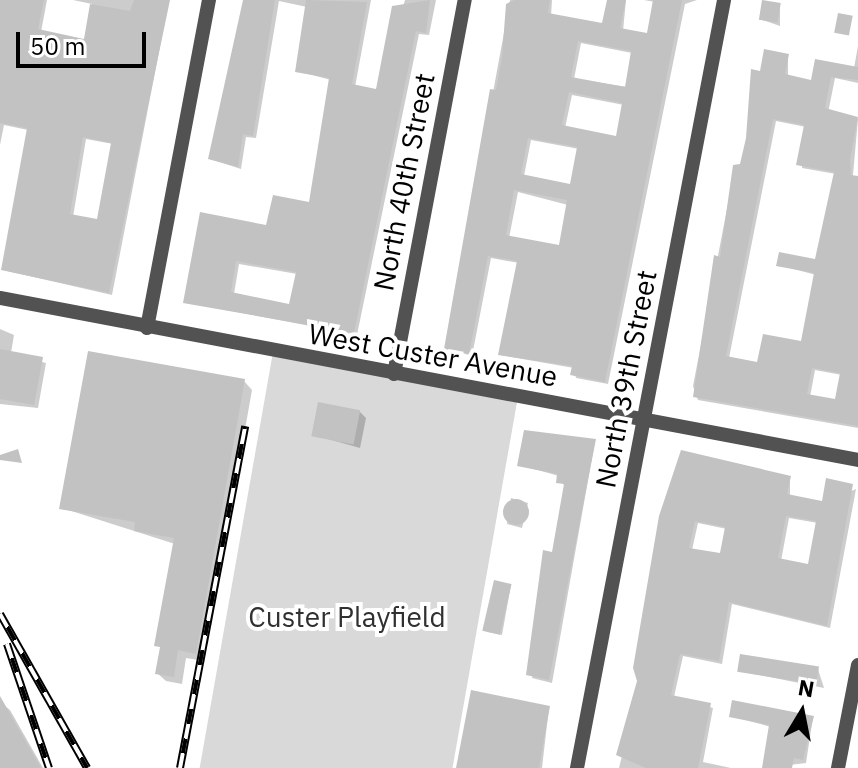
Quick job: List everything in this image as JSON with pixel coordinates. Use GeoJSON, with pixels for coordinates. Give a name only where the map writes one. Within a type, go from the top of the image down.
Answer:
{"type":"FeatureCollection","features":[{"type":"Feature","properties":{"kind":"street"},"geometry":{"type":"LineString","coordinates":[[147,328],[209,0]]}},
{"type":"Feature","properties":{"kind":"street","name":"North 40th Street"},"geometry":{"type":"LineString","coordinates":[[394,374],[465,0]]}},
{"type":"Feature","properties":{"kind":"street","name":"North 39th Street"},"geometry":{"type":"LineString","coordinates":[[577,768],[724,0]]}},
{"type":"Feature","properties":{"kind":"street","name":"West Custer Avenue"},"geometry":{"type":"LineString","coordinates":[[0,298],[858,460]]}},
{"type":"Feature","properties":{"kind":"street"},"geometry":{"type":"LineString","coordinates":[[838,768],[858,665]]}},
{"type":"Feature","properties":{"kind":"green space","name":"Custer Playfield"},"geometry":{"type":"Polygon","coordinates":[[[273,352],[518,395],[452,768],[200,768],[273,352]]]}},
{"type":"Feature","properties":{"kind":"building"},"geometry":{"type":"Polygon","coordinates":[[[0,0],[44,0],[38,29],[84,39],[90,4],[130,11],[134,0],[170,0],[109,293],[1,270],[27,128],[0,123],[0,0]],[[83,137],[70,214],[97,219],[111,143],[83,137]]]}},
{"type":"Feature","properties":{"kind":"building"},"geometry":{"type":"Polygon","coordinates":[[[243,0],[275,0],[253,136],[243,134],[238,167],[208,159],[243,0]]]}},
{"type":"Feature","properties":{"kind":"building"},"geometry":{"type":"Polygon","coordinates":[[[306,0],[367,2],[352,84],[376,89],[392,6],[430,0],[426,33],[416,31],[354,333],[183,303],[200,212],[266,225],[273,195],[309,202],[329,78],[295,72],[306,0]],[[236,261],[231,292],[289,304],[296,272],[236,261]]]}},
{"type":"Feature","properties":{"kind":"building"},"geometry":{"type":"Polygon","coordinates":[[[514,0],[550,0],[548,13],[602,23],[607,0],[626,0],[620,28],[647,33],[653,0],[682,0],[605,382],[570,375],[572,366],[498,355],[517,261],[488,256],[469,354],[444,349],[490,89],[496,90],[502,57],[506,4],[514,0]],[[578,41],[571,77],[625,87],[631,51],[578,41]],[[569,92],[562,125],[616,136],[622,103],[569,92]],[[528,138],[521,174],[570,184],[577,147],[528,138]],[[514,190],[506,235],[559,245],[567,200],[514,190]]]}},
{"type":"Feature","properties":{"kind":"building"},"geometry":{"type":"Polygon","coordinates":[[[762,0],[781,3],[778,23],[759,20],[762,0]]]}},
{"type":"Feature","properties":{"kind":"building"},"geometry":{"type":"Polygon","coordinates":[[[838,13],[853,16],[849,35],[834,33],[838,13]]]}},
{"type":"Feature","properties":{"kind":"building"},"geometry":{"type":"Polygon","coordinates":[[[764,49],[789,54],[785,74],[811,80],[815,59],[858,67],[858,80],[831,77],[825,108],[858,117],[850,160],[851,175],[858,176],[858,426],[693,397],[714,255],[720,257],[733,165],[740,164],[746,138],[751,69],[760,71],[764,49]],[[773,119],[726,356],[757,362],[763,334],[801,341],[814,273],[776,266],[779,252],[815,259],[834,172],[796,165],[804,125],[773,119]],[[812,368],[807,394],[835,399],[840,373],[812,368]]]}},
{"type":"Feature","properties":{"kind":"building"},"geometry":{"type":"Polygon","coordinates":[[[0,349],[43,357],[34,405],[0,399],[0,349]]]}},
{"type":"Feature","properties":{"kind":"building"},"geometry":{"type":"Polygon","coordinates":[[[88,351],[245,379],[196,654],[178,650],[174,677],[155,674],[160,647],[154,646],[174,538],[134,531],[135,522],[59,509],[88,351]]]}},
{"type":"Feature","properties":{"kind":"building"},"geometry":{"type":"Polygon","coordinates":[[[318,402],[360,410],[354,445],[311,436],[318,402]]]}},
{"type":"Feature","properties":{"kind":"building"},"geometry":{"type":"Polygon","coordinates":[[[524,430],[596,439],[549,680],[526,675],[543,550],[552,552],[564,484],[556,483],[557,474],[517,466],[524,430]]]}},
{"type":"Feature","properties":{"kind":"building"},"geometry":{"type":"Polygon","coordinates":[[[18,449],[22,463],[0,460],[0,455],[18,449]]]}},
{"type":"Feature","properties":{"kind":"building"},"geometry":{"type":"Polygon","coordinates":[[[681,450],[791,476],[787,494],[822,501],[826,478],[853,484],[827,626],[729,602],[719,661],[680,654],[671,695],[711,703],[698,768],[646,768],[616,755],[637,681],[633,668],[659,516],[681,450]],[[786,516],[778,558],[808,564],[816,521],[786,516]],[[695,521],[689,548],[720,553],[725,527],[695,521]]]}},
{"type":"Feature","properties":{"kind":"building"},"geometry":{"type":"Polygon","coordinates":[[[516,499],[525,503],[529,512],[525,521],[516,525],[507,521],[503,512],[507,503],[516,499]]]}},
{"type":"Feature","properties":{"kind":"building"},"geometry":{"type":"Polygon","coordinates":[[[494,580],[512,584],[500,635],[482,631],[494,580]]]}},
{"type":"Feature","properties":{"kind":"building"},"geometry":{"type":"Polygon","coordinates":[[[740,654],[819,667],[816,684],[737,672],[740,654]]]}},
{"type":"Feature","properties":{"kind":"building"},"geometry":{"type":"Polygon","coordinates":[[[471,690],[550,706],[539,768],[456,768],[471,690]]]}},
{"type":"Feature","properties":{"kind":"building"},"geometry":{"type":"Polygon","coordinates":[[[0,696],[41,768],[0,768],[0,696]]]}},
{"type":"Feature","properties":{"kind":"building"},"geometry":{"type":"Polygon","coordinates":[[[732,700],[814,716],[803,760],[794,758],[792,768],[762,768],[769,725],[729,717],[732,700]]]}},
{"type":"Feature","properties":{"kind":"railway"},"geometry":{"type":"LineString","coordinates":[[180,768],[245,426]]}},
{"type":"Feature","properties":{"kind":"railway"},"geometry":{"type":"LineString","coordinates":[[0,614],[87,768]]}},
{"type":"Feature","properties":{"kind":"railway"},"geometry":{"type":"LineString","coordinates":[[7,644],[49,768]]}}]}
